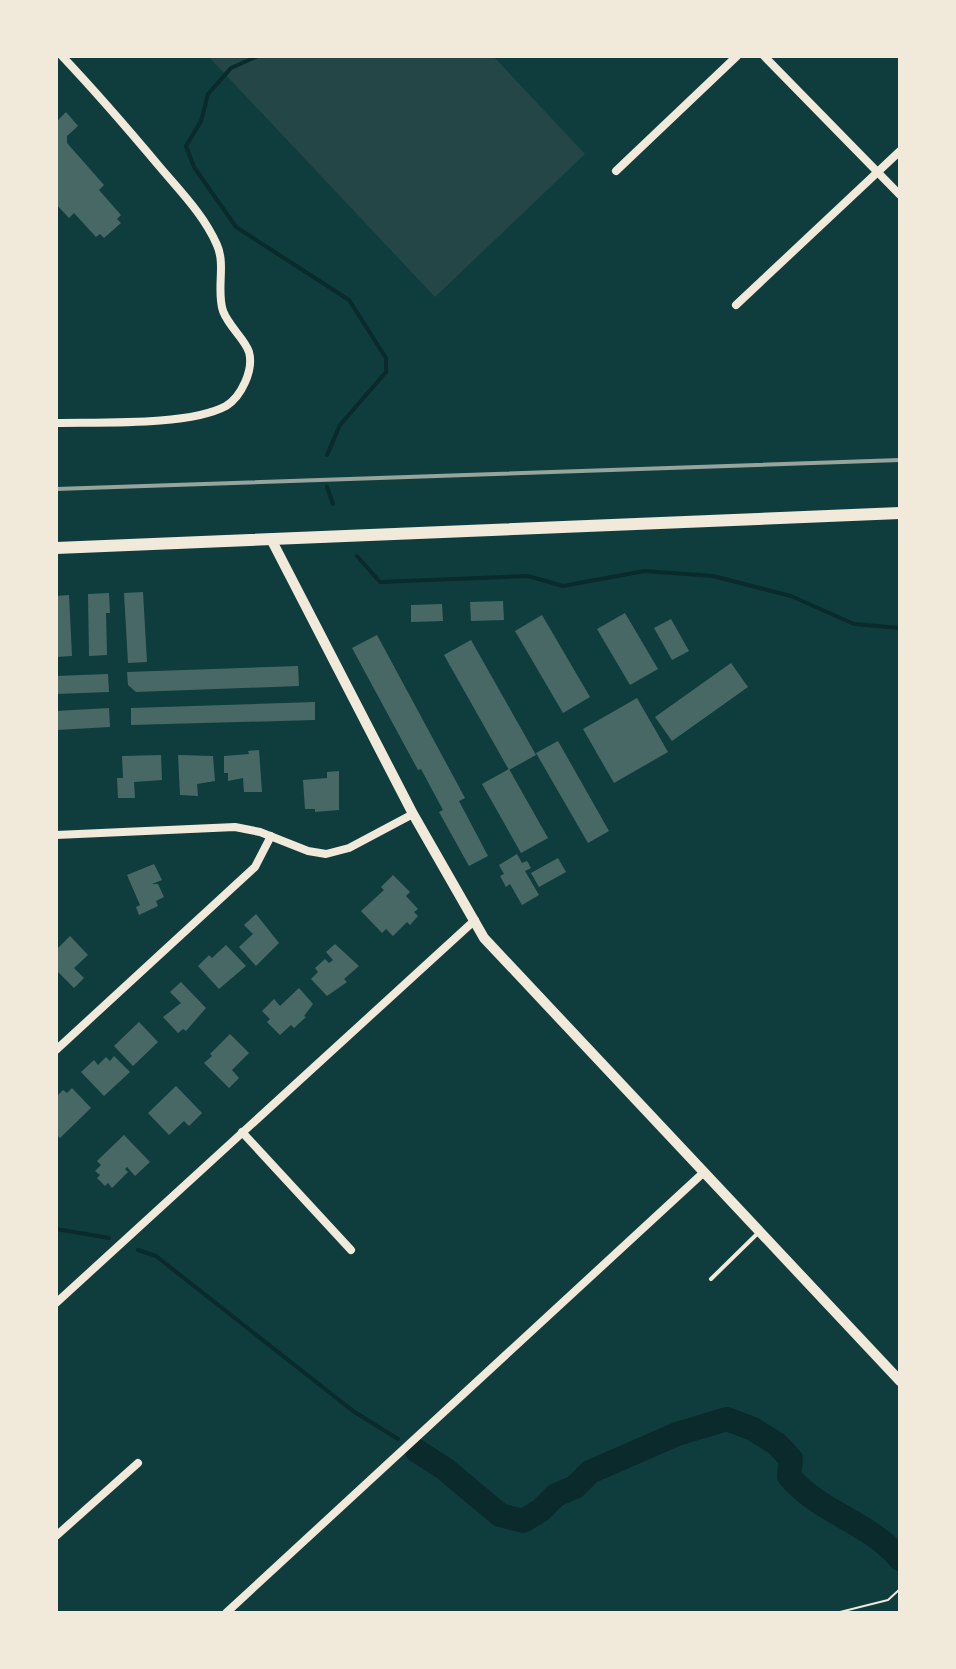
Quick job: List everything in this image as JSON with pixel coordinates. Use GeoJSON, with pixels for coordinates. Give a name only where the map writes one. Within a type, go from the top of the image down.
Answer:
{"type":"FeatureCollection","features":[{"type":"Feature","properties":{"kind":"main road"},"geometry":{"type":"LineString","coordinates":[[56,548],[900,513]]}},
{"type":"Feature","properties":{"kind":"street"},"geometry":{"type":"LineString","coordinates":[[56,423],[171,419],[226,405],[242,388],[250,359],[245,345],[232,330],[224,313],[220,301],[219,248],[197,211],[108,105],[62,56]]}},
{"type":"Feature","properties":{"kind":"street"},"geometry":{"type":"LineString","coordinates":[[616,171],[737,56]]}},
{"type":"Feature","properties":{"kind":"street"},"geometry":{"type":"LineString","coordinates":[[764,56],[900,195]]}},
{"type":"Feature","properties":{"kind":"street"},"geometry":{"type":"LineString","coordinates":[[736,305],[900,151]]}},
{"type":"Feature","properties":{"kind":"street"},"geometry":{"type":"LineString","coordinates":[[271,539],[413,814],[484,938],[900,1381]]}},
{"type":"Feature","properties":{"kind":"street"},"geometry":{"type":"LineString","coordinates":[[56,835],[235,827],[326,854],[349,848],[413,814]]}},
{"type":"Feature","properties":{"kind":"street"},"geometry":{"type":"LineString","coordinates":[[56,1050],[255,867],[271,836]]}},
{"type":"Feature","properties":{"kind":"street"},"geometry":{"type":"LineString","coordinates":[[56,1303],[475,920]]}},
{"type":"Feature","properties":{"kind":"street"},"geometry":{"type":"LineString","coordinates":[[242,1132],[351,1250]]}},
{"type":"Feature","properties":{"kind":"street"},"geometry":{"type":"LineString","coordinates":[[226,1613],[703,1173]]}},
{"type":"Feature","properties":{"kind":"street"},"geometry":{"type":"LineString","coordinates":[[56,1536],[138,1463]]}},
{"type":"Feature","properties":{"kind":"lane"},"geometry":{"type":"LineString","coordinates":[[711,1279],[759,1232]]}},
{"type":"Feature","properties":{"kind":"path"},"geometry":{"type":"LineString","coordinates":[[836,1613],[888,1600],[900,1589]]}},
{"type":"Feature","properties":{"kind":"shaded area"},"geometry":{"type":"Polygon","coordinates":[[[208,56],[493,56],[585,154],[435,297],[208,56]]]}},
{"type":"Feature","properties":{"kind":"building"},"geometry":{"type":"Polygon","coordinates":[[[66,112],[78,126],[67,136],[67,143],[104,185],[99,190],[121,215],[117,219],[121,223],[104,238],[100,234],[96,237],[74,213],[69,218],[56,204],[56,122],[66,112]]]}},
{"type":"Feature","properties":{"kind":"building"},"geometry":{"type":"Polygon","coordinates":[[[143,592],[147,662],[128,663],[124,593],[143,592]]]}},
{"type":"Feature","properties":{"kind":"building"},"geometry":{"type":"Polygon","coordinates":[[[109,593],[107,655],[89,656],[88,594],[109,593]]]}},
{"type":"Feature","properties":{"kind":"building"},"geometry":{"type":"Polygon","coordinates":[[[69,595],[72,656],[56,657],[56,596],[69,595]]]}},
{"type":"Feature","properties":{"kind":"building"},"geometry":{"type":"Polygon","coordinates":[[[503,601],[504,620],[471,621],[470,602],[503,601]]]}},
{"type":"Feature","properties":{"kind":"building"},"geometry":{"type":"Polygon","coordinates":[[[442,604],[443,621],[411,622],[411,605],[442,604]]]}},
{"type":"Feature","properties":{"kind":"building"},"geometry":{"type":"Polygon","coordinates":[[[625,613],[658,669],[630,685],[597,629],[625,613]]]}},
{"type":"Feature","properties":{"kind":"building"},"geometry":{"type":"Polygon","coordinates":[[[542,615],[590,697],[563,713],[515,631],[542,615]]]}},
{"type":"Feature","properties":{"kind":"building"},"geometry":{"type":"Polygon","coordinates":[[[671,619],[689,651],[672,660],[654,628],[671,619]]]}},
{"type":"Feature","properties":{"kind":"building"},"geometry":{"type":"Polygon","coordinates":[[[377,635],[465,798],[459,801],[488,856],[469,866],[439,812],[443,810],[421,769],[418,770],[352,648],[377,635]]]}},
{"type":"Feature","properties":{"kind":"building"},"geometry":{"type":"Polygon","coordinates":[[[471,640],[536,755],[509,770],[444,655],[471,640]]]}},
{"type":"Feature","properties":{"kind":"building"},"geometry":{"type":"Polygon","coordinates":[[[731,663],[748,687],[672,741],[655,717],[731,663]]]}},
{"type":"Feature","properties":{"kind":"building"},"geometry":{"type":"Polygon","coordinates":[[[298,666],[299,686],[136,692],[128,685],[127,672],[298,666]]]}},
{"type":"Feature","properties":{"kind":"building"},"geometry":{"type":"Polygon","coordinates":[[[108,674],[109,692],[56,694],[56,676],[108,674]]]}},
{"type":"Feature","properties":{"kind":"building"},"geometry":{"type":"Polygon","coordinates":[[[637,698],[668,752],[614,783],[583,729],[637,698]]]}},
{"type":"Feature","properties":{"kind":"building"},"geometry":{"type":"Polygon","coordinates":[[[315,702],[315,720],[131,725],[131,708],[315,702]]]}},
{"type":"Feature","properties":{"kind":"building"},"geometry":{"type":"Polygon","coordinates":[[[109,708],[110,727],[56,730],[56,711],[109,708]]]}},
{"type":"Feature","properties":{"kind":"building"},"geometry":{"type":"Polygon","coordinates":[[[558,741],[609,831],[588,843],[536,753],[558,741]]]}},
{"type":"Feature","properties":{"kind":"building"},"geometry":{"type":"Polygon","coordinates":[[[259,750],[262,792],[244,792],[243,778],[228,781],[228,773],[224,773],[224,756],[259,750]]]}},
{"type":"Feature","properties":{"kind":"building"},"geometry":{"type":"Polygon","coordinates":[[[161,755],[162,780],[134,782],[135,798],[118,798],[117,778],[123,778],[122,756],[161,755]]]}},
{"type":"Feature","properties":{"kind":"building"},"geometry":{"type":"Polygon","coordinates":[[[178,755],[213,756],[215,781],[197,784],[198,796],[180,795],[178,755]]]}},
{"type":"Feature","properties":{"kind":"building"},"geometry":{"type":"Polygon","coordinates":[[[509,769],[548,838],[521,853],[482,784],[509,769]]]}},
{"type":"Feature","properties":{"kind":"building"},"geometry":{"type":"Polygon","coordinates":[[[339,771],[339,810],[315,812],[315,809],[305,809],[303,780],[327,778],[327,772],[339,771]]]}},
{"type":"Feature","properties":{"kind":"building"},"geometry":{"type":"Polygon","coordinates":[[[517,854],[522,863],[527,861],[531,868],[525,871],[539,895],[522,905],[510,884],[506,887],[500,876],[504,874],[499,865],[517,854]]]}},
{"type":"Feature","properties":{"kind":"building"},"geometry":{"type":"Polygon","coordinates":[[[558,858],[566,872],[539,887],[531,873],[558,858]]]}},
{"type":"Feature","properties":{"kind":"building"},"geometry":{"type":"Polygon","coordinates":[[[154,864],[162,880],[152,884],[158,884],[164,897],[156,901],[158,906],[139,915],[136,907],[140,905],[127,875],[154,864]]]}},
{"type":"Feature","properties":{"kind":"building"},"geometry":{"type":"Polygon","coordinates":[[[393,875],[410,892],[406,896],[418,909],[414,912],[418,916],[393,936],[386,929],[382,933],[361,911],[384,890],[381,887],[393,875]]]}},
{"type":"Feature","properties":{"kind":"building"},"geometry":{"type":"Polygon","coordinates":[[[256,914],[279,943],[256,966],[239,947],[253,934],[244,925],[256,914]]]}},
{"type":"Feature","properties":{"kind":"building"},"geometry":{"type":"Polygon","coordinates":[[[70,936],[88,955],[74,968],[84,978],[74,988],[56,970],[56,950],[70,936]]]}},
{"type":"Feature","properties":{"kind":"building"},"geometry":{"type":"Polygon","coordinates":[[[335,944],[359,966],[344,979],[347,982],[327,996],[311,979],[318,972],[315,968],[325,959],[329,963],[333,960],[326,952],[335,944]]]}},
{"type":"Feature","properties":{"kind":"building"},"geometry":{"type":"Polygon","coordinates":[[[226,945],[246,966],[219,989],[198,966],[226,945]]]}},
{"type":"Feature","properties":{"kind":"building"},"geometry":{"type":"Polygon","coordinates":[[[181,982],[206,1008],[186,1031],[183,1029],[178,1033],[163,1017],[181,1003],[170,992],[181,982]]]}},
{"type":"Feature","properties":{"kind":"building"},"geometry":{"type":"Polygon","coordinates":[[[299,988],[313,1004],[306,1017],[280,1035],[267,1022],[270,1019],[262,1011],[274,999],[280,1006],[299,988]]]}},
{"type":"Feature","properties":{"kind":"building"},"geometry":{"type":"Polygon","coordinates":[[[139,1022],[158,1042],[133,1066],[114,1046],[139,1022]]]}},
{"type":"Feature","properties":{"kind":"building"},"geometry":{"type":"Polygon","coordinates":[[[230,1034],[249,1053],[232,1070],[239,1078],[229,1088],[204,1063],[230,1034]]]}},
{"type":"Feature","properties":{"kind":"building"},"geometry":{"type":"Polygon","coordinates":[[[114,1056],[130,1072],[104,1096],[81,1072],[94,1060],[98,1065],[106,1057],[110,1061],[114,1056]]]}},
{"type":"Feature","properties":{"kind":"building"},"geometry":{"type":"Polygon","coordinates":[[[176,1086],[202,1113],[189,1126],[184,1121],[169,1135],[148,1113],[176,1086]]]}},
{"type":"Feature","properties":{"kind":"building"},"geometry":{"type":"Polygon","coordinates":[[[72,1088],[91,1108],[60,1138],[56,1134],[56,1097],[63,1090],[67,1093],[72,1088]]]}},
{"type":"Feature","properties":{"kind":"building"},"geometry":{"type":"Polygon","coordinates":[[[124,1135],[150,1162],[135,1176],[127,1167],[128,1172],[112,1188],[108,1183],[105,1186],[97,1178],[100,1175],[95,1171],[101,1165],[97,1161],[124,1135]]]}},
{"type":"Feature","properties":{"kind":"waterway"},"geometry":{"type":"LineString","coordinates":[[258,56],[231,68],[208,94],[201,121],[186,146],[194,167],[236,227],[349,300],[386,358],[386,372],[340,425],[327,455]]}},
{"type":"Feature","properties":{"kind":"waterway"},"geometry":{"type":"LineString","coordinates":[[327,487],[333,504]]}},
{"type":"Feature","properties":{"kind":"waterway"},"geometry":{"type":"LineString","coordinates":[[357,556],[380,582],[528,576],[563,586],[644,571],[713,576],[791,596],[854,624],[900,628]]}},
{"type":"Feature","properties":{"kind":"waterway"},"geometry":{"type":"LineString","coordinates":[[56,1229],[109,1238]]}},
{"type":"Feature","properties":{"kind":"waterway"},"geometry":{"type":"LineString","coordinates":[[138,1250],[156,1256],[353,1411],[398,1439]]}},
{"type":"Feature","properties":{"kind":"waterway"},"geometry":{"type":"LineString","coordinates":[[417,1451],[445,1469],[500,1515],[523,1521],[541,1510],[556,1495],[575,1487],[590,1472],[677,1434],[727,1419],[753,1429],[777,1444],[791,1459],[789,1476],[801,1488],[874,1536],[900,1559]]}},
{"type":"Feature","properties":{"kind":"railway"},"geometry":{"type":"LineString","coordinates":[[56,489],[900,460]]}}]}
